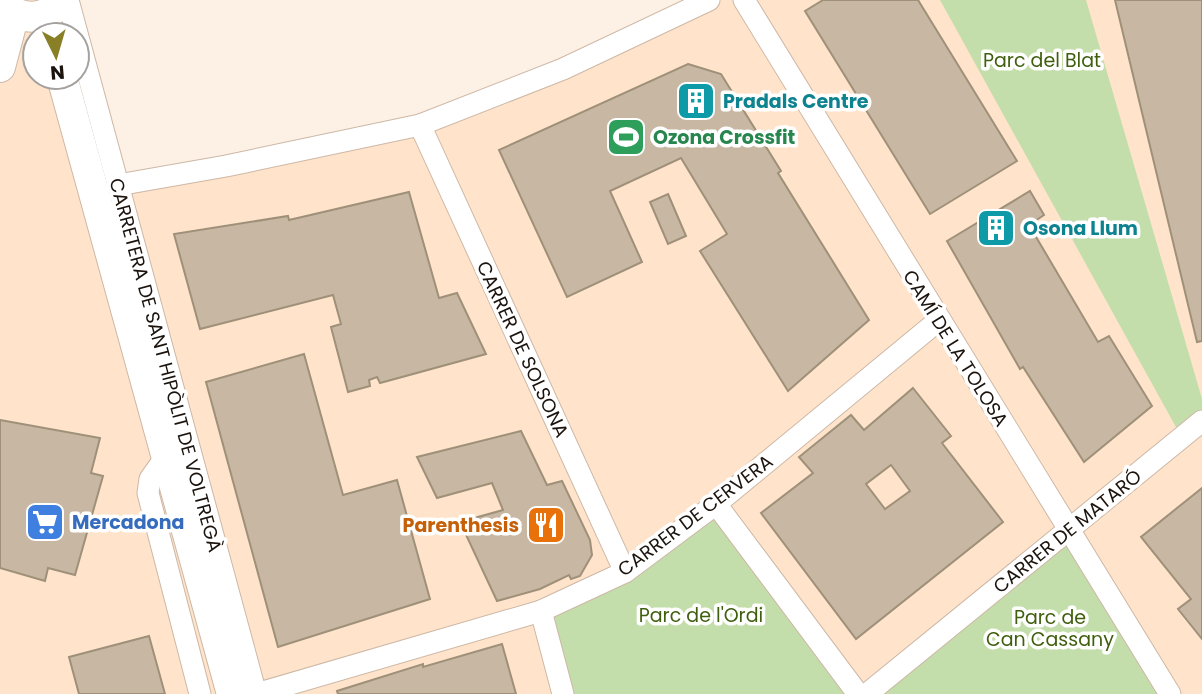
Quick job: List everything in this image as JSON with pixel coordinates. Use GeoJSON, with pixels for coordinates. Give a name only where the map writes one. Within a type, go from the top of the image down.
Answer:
{"type":"FeatureCollection","features":[{"type":"Feature","properties":{"kind":"street"},"geometry":{"type":"LineString","coordinates":[[108,237],[121,196],[226,166],[420,125],[563,69],[709,0]]}},
{"type":"Feature","properties":{"kind":"street","name":"CAMÍ DE LA TOLOSA"},"geometry":{"type":"LineString","coordinates":[[744,0],[1170,694]]}},
{"type":"Feature","properties":{"kind":"street"},"geometry":{"type":"LineString","coordinates":[[0,67],[40,11]]}},
{"type":"Feature","properties":{"kind":"street","name":"CARRETERA DE SANT HIPÒLIT DE VOLTREGÀ"},"geometry":{"type":"LineString","coordinates":[[40,11],[121,196],[256,694]]}},
{"type":"Feature","properties":{"kind":"street","name":"CARRETERA DE SANT HIPÒLIT DE VOLTREGÀ"},"geometry":{"type":"LineString","coordinates":[[66,91],[232,694]]}},
{"type":"Feature","properties":{"kind":"street","name":"CARRER DE SOLSONA"},"geometry":{"type":"LineString","coordinates":[[420,125],[625,572]]}},
{"type":"Feature","properties":{"kind":"street","name":"CARRER DE CERVERA"},"geometry":{"type":"LineString","coordinates":[[256,694],[541,611],[625,572],[716,504],[939,320]]}},
{"type":"Feature","properties":{"kind":"street","name":"CARRER DE MATARÓ"},"geometry":{"type":"LineString","coordinates":[[867,694],[1202,421]]}},
{"type":"Feature","properties":{"kind":"street","name":"CARRETERA DE SANT HIPÒLIT DE VOLTREGÀ"},"geometry":{"type":"LineString","coordinates":[[167,455],[150,479],[148,492],[200,694]]}},
{"type":"Feature","properties":{"kind":"street"},"geometry":{"type":"LineString","coordinates":[[716,504],[858,694]]}},
{"type":"Feature","properties":{"kind":"street"},"geometry":{"type":"LineString","coordinates":[[541,611],[563,694]]}},
{"type":"Feature","properties":{"kind":"shaded area"},"geometry":{"type":"Polygon","coordinates":[[[0,0],[78,0],[83,21],[21,21],[21,91],[91,91],[91,52],[123,180],[421,127],[709,0],[1202,0],[1202,694],[0,694],[0,0]]]}},
{"type":"Feature","properties":{"kind":"green space","name":"Parc del Blat"},"geometry":{"type":"Polygon","coordinates":[[[940,0],[1086,0],[1202,399],[1202,421],[1182,438],[940,0]]]}},
{"type":"Feature","properties":{"kind":"green space","name":"Parc de l'Ordi"},"geometry":{"type":"Polygon","coordinates":[[[716,504],[858,694],[563,694],[541,611],[716,504]]]}},
{"type":"Feature","properties":{"kind":"green space","name":"Parc de Can Cassany"},"geometry":{"type":"Polygon","coordinates":[[[1069,532],[1170,694],[867,694],[1069,532]]]}},
{"type":"Feature","properties":{"kind":"building"},"geometry":{"type":"Polygon","coordinates":[[[823,0],[918,0],[1017,161],[930,214],[805,11],[823,0]]]}},
{"type":"Feature","properties":{"kind":"building"},"geometry":{"type":"Polygon","coordinates":[[[1115,0],[1202,0],[1202,341],[1197,342],[1115,0]]]}},
{"type":"Feature","properties":{"kind":"building"},"geometry":{"type":"Polygon","coordinates":[[[688,64],[721,74],[781,171],[778,173],[869,320],[788,391],[700,251],[727,234],[681,158],[610,191],[642,262],[567,297],[499,150],[688,64]]]}},
{"type":"Feature","properties":{"kind":"building"},"geometry":{"type":"Polygon","coordinates":[[[1030,191],[1044,215],[1029,225],[1098,342],[1109,336],[1152,406],[1084,462],[1023,367],[1020,369],[947,241],[1030,191]]]}},
{"type":"Feature","properties":{"kind":"building"},"geometry":{"type":"Polygon","coordinates":[[[409,192],[439,298],[457,293],[486,354],[380,383],[377,377],[369,380],[370,386],[348,392],[331,327],[341,324],[333,295],[200,329],[174,234],[288,216],[289,220],[409,192]]]}},
{"type":"Feature","properties":{"kind":"building"},"geometry":{"type":"Polygon","coordinates":[[[668,194],[686,236],[668,244],[650,202],[668,194]]]}},
{"type":"Feature","properties":{"kind":"building"},"geometry":{"type":"Polygon","coordinates":[[[304,354],[343,495],[397,480],[430,599],[278,647],[206,382],[304,354]]]}},
{"type":"Feature","properties":{"kind":"building"},"geometry":{"type":"Polygon","coordinates":[[[913,388],[951,436],[942,443],[1003,522],[856,639],[761,513],[813,473],[799,457],[851,415],[864,430],[913,388]],[[891,465],[866,484],[885,509],[910,491],[891,465]]]}},
{"type":"Feature","properties":{"kind":"building","name":"Mercadona"},"geometry":{"type":"Polygon","coordinates":[[[0,420],[100,438],[91,473],[103,476],[75,575],[48,568],[45,581],[0,568],[0,420]]]}},
{"type":"Feature","properties":{"kind":"building"},"geometry":{"type":"Polygon","coordinates":[[[521,431],[547,485],[562,481],[590,540],[592,555],[580,576],[571,579],[569,575],[540,589],[497,601],[460,522],[503,510],[492,483],[437,498],[417,457],[521,431]]]}},
{"type":"Feature","properties":{"kind":"building"},"geometry":{"type":"Polygon","coordinates":[[[1202,488],[1202,639],[1178,609],[1191,599],[1141,537],[1202,488]]]}},
{"type":"Feature","properties":{"kind":"building"},"geometry":{"type":"Polygon","coordinates":[[[149,636],[165,694],[79,694],[69,657],[149,636]]]}},
{"type":"Feature","properties":{"kind":"building"},"geometry":{"type":"Polygon","coordinates":[[[502,644],[516,694],[338,694],[337,691],[423,664],[423,667],[502,644]]]}},
{"type":"Feature","properties":{"kind":"place","name":"Pradals Centre"},"geometry":{"type":"Point","coordinates":[696,101]}},
{"type":"Feature","properties":{"kind":"place","name":"Ozona Crossfit"},"geometry":{"type":"Point","coordinates":[626,137]}},
{"type":"Feature","properties":{"kind":"place","name":"Osona Llum"},"geometry":{"type":"Point","coordinates":[996,228]}},
{"type":"Feature","properties":{"kind":"place","name":"Mercadona"},"geometry":{"type":"Point","coordinates":[45,522]}},
{"type":"Feature","properties":{"kind":"place","name":"Parenthesis"},"geometry":{"type":"Point","coordinates":[546,525]}}]}
